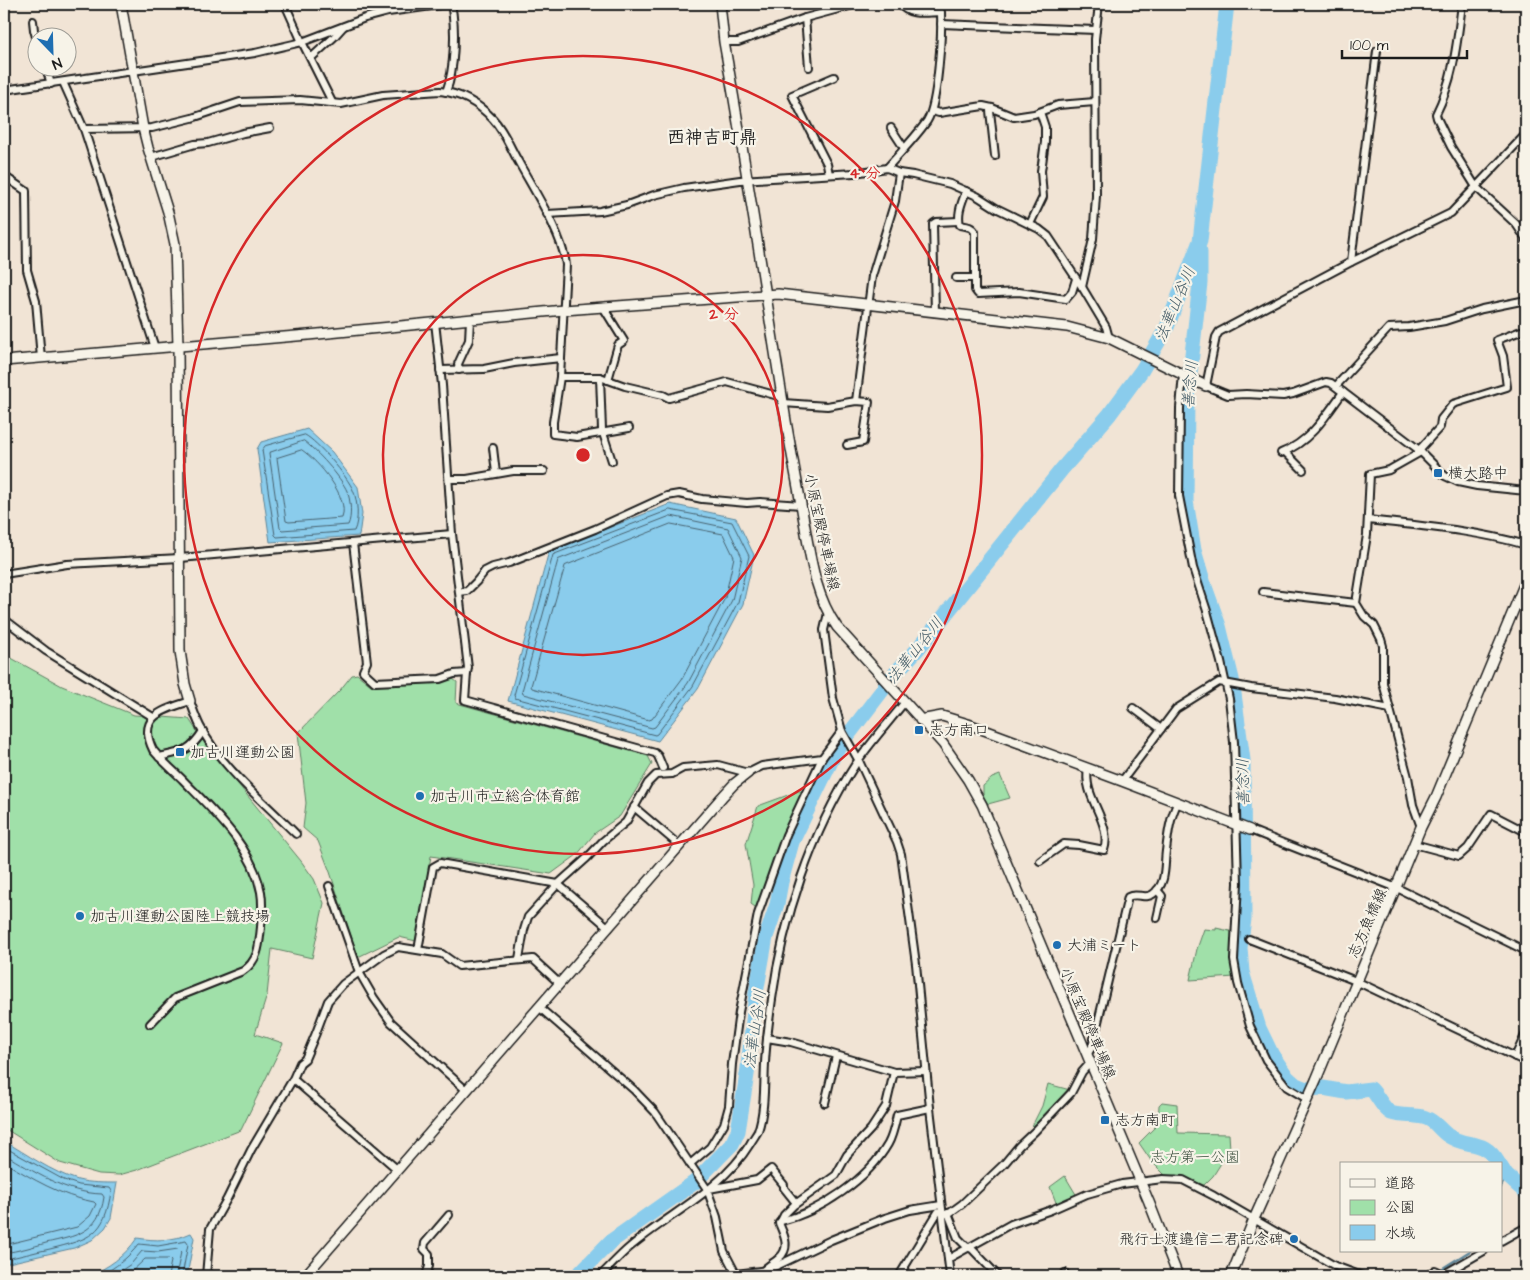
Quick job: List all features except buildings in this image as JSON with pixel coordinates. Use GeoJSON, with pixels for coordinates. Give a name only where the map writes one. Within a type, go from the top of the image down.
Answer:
{"type":"FeatureCollection","features":[{"type":"Feature","properties":{"kind":"street"},"geometry":{"type":"LineString","coordinates":[[121,4],[132,72],[144,128],[175,244],[178,346],[180,650],[184,684],[203,731],[215,750],[238,777],[296,834]]}},
{"type":"Feature","properties":{"kind":"street"},"geometry":{"type":"LineString","coordinates":[[285,4],[332,102]]}},
{"type":"Feature","properties":{"kind":"street"},"geometry":{"type":"LineString","coordinates":[[4,90],[255,53],[302,42],[365,18],[388,12],[445,4]]}},
{"type":"Feature","properties":{"kind":"street"},"geometry":{"type":"LineString","coordinates":[[446,92],[450,82],[454,28],[452,4]]}},
{"type":"Feature","properties":{"kind":"street","name":"小原宝殿停車場線"},"geometry":{"type":"LineString","coordinates":[[720,4],[724,42],[783,400],[814,574],[820,596],[837,627],[955,760],[982,805],[1178,1276]]}},
{"type":"Feature","properties":{"kind":"street"},"geometry":{"type":"LineString","coordinates":[[724,42],[746,40],[805,18],[857,4]]}},
{"type":"Feature","properties":{"kind":"street"},"geometry":{"type":"LineString","coordinates":[[887,168],[927,121],[932,111],[936,91],[941,12],[913,13],[907,11],[900,4]]}},
{"type":"Feature","properties":{"kind":"street"},"geometry":{"type":"LineString","coordinates":[[1082,287],[1093,239],[1096,196],[1096,30],[1099,4]]}},
{"type":"Feature","properties":{"kind":"street"},"geometry":{"type":"LineString","coordinates":[[1462,4],[1454,67],[1447,92],[1436,114],[1451,147],[1476,187],[1516,224],[1526,239]]}},
{"type":"Feature","properties":{"kind":"street"},"geometry":{"type":"LineString","coordinates":[[805,18],[809,68]]}},
{"type":"Feature","properties":{"kind":"street"},"geometry":{"type":"LineString","coordinates":[[33,21],[34,28]]}},
{"type":"Feature","properties":{"kind":"street"},"geometry":{"type":"LineString","coordinates":[[941,24],[1096,30]]}},
{"type":"Feature","properties":{"kind":"street"},"geometry":{"type":"LineString","coordinates":[[311,58],[343,27]]}},
{"type":"Feature","properties":{"kind":"street"},"geometry":{"type":"LineString","coordinates":[[1351,262],[1377,51]]}},
{"type":"Feature","properties":{"kind":"street"},"geometry":{"type":"LineString","coordinates":[[829,174],[827,164],[792,95],[834,77]]}},
{"type":"Feature","properties":{"kind":"street"},"geometry":{"type":"LineString","coordinates":[[49,78],[51,84]]}},
{"type":"Feature","properties":{"kind":"street"},"geometry":{"type":"LineString","coordinates":[[63,82],[84,129],[155,348]]}},
{"type":"Feature","properties":{"kind":"street"},"geometry":{"type":"LineString","coordinates":[[84,129],[152,128],[192,118],[240,102],[300,100],[341,104],[383,95],[412,92],[446,92],[473,102],[493,119],[504,134],[547,214],[565,254],[560,377],[552,434],[577,437],[629,428]]}},
{"type":"Feature","properties":{"kind":"street"},"geometry":{"type":"LineString","coordinates":[[932,111],[939,113],[983,106],[1014,117],[1034,114],[1058,104],[1095,102]]}},
{"type":"Feature","properties":{"kind":"street"},"geometry":{"type":"LineString","coordinates":[[992,108],[990,111],[995,156]]}},
{"type":"Feature","properties":{"kind":"street"},"geometry":{"type":"LineString","coordinates":[[1030,224],[1043,197],[1041,171],[1045,127],[1040,112]]}},
{"type":"Feature","properties":{"kind":"street"},"geometry":{"type":"LineString","coordinates":[[151,157],[195,144],[208,143],[270,128]]}},
{"type":"Feature","properties":{"kind":"street"},"geometry":{"type":"LineString","coordinates":[[891,128],[904,148]]}},
{"type":"Feature","properties":{"kind":"street"},"geometry":{"type":"LineString","coordinates":[[1203,384],[1218,332],[1351,262],[1451,213],[1526,134]]}},
{"type":"Feature","properties":{"kind":"street"},"geometry":{"type":"LineString","coordinates":[[547,214],[600,211],[684,188],[747,180],[887,168],[899,173],[913,174],[950,184],[1039,229],[1048,236],[1082,287],[1106,327],[1109,338]]}},
{"type":"Feature","properties":{"kind":"street"},"geometry":{"type":"LineString","coordinates":[[856,401],[872,276],[895,201],[899,173]]}},
{"type":"Feature","properties":{"kind":"street"},"geometry":{"type":"LineString","coordinates":[[4,176],[26,192],[27,270],[36,301],[41,358]]}},
{"type":"Feature","properties":{"kind":"street"},"geometry":{"type":"LineString","coordinates":[[966,191],[959,211],[959,221],[960,224],[973,228],[975,232],[975,290],[978,294],[1019,292],[1066,299],[1072,292],[1076,279]]}},
{"type":"Feature","properties":{"kind":"street"},"geometry":{"type":"LineString","coordinates":[[935,313],[933,224],[936,222],[959,221]]}},
{"type":"Feature","properties":{"kind":"street"},"geometry":{"type":"LineString","coordinates":[[956,278],[975,278]]}},
{"type":"Feature","properties":{"kind":"street"},"geometry":{"type":"LineString","coordinates":[[4,362],[603,306],[778,294],[1067,328],[1109,338],[1228,395],[1270,396],[1293,394],[1326,382],[1332,383],[1420,451],[1450,479],[1496,489],[1526,491]]}},
{"type":"Feature","properties":{"kind":"street"},"geometry":{"type":"LineString","coordinates":[[1336,386],[1389,328],[1445,321],[1482,309],[1526,300]]}},
{"type":"Feature","properties":{"kind":"street"},"geometry":{"type":"LineString","coordinates":[[603,306],[624,341],[618,345],[608,380]]}},
{"type":"Feature","properties":{"kind":"street"},"geometry":{"type":"LineString","coordinates":[[459,370],[458,364],[469,340],[470,319]]}},
{"type":"Feature","properties":{"kind":"street"},"geometry":{"type":"LineString","coordinates":[[435,322],[452,534],[468,668],[464,700],[655,753],[663,768]]}},
{"type":"Feature","properties":{"kind":"street"},"geometry":{"type":"LineString","coordinates":[[1421,827],[1413,805],[1408,777],[1382,675],[1383,646],[1381,639],[1374,625],[1364,616],[1356,603],[1367,535],[1370,474],[1389,470],[1420,451],[1440,427],[1441,419],[1453,404],[1507,387],[1503,356],[1497,340],[1526,331]]}},
{"type":"Feature","properties":{"kind":"street"},"geometry":{"type":"LineString","coordinates":[[440,370],[484,369],[514,363],[561,358]]}},
{"type":"Feature","properties":{"kind":"street"},"geometry":{"type":"LineString","coordinates":[[1184,374],[1180,408],[1179,496],[1193,568],[1226,683],[1232,716],[1235,752],[1238,883],[1234,960],[1241,997],[1256,1039],[1266,1060],[1287,1087],[1308,1097]]}},
{"type":"Feature","properties":{"kind":"street"},"geometry":{"type":"LineString","coordinates":[[560,377],[600,377],[669,398],[727,382],[783,400],[827,406],[856,401],[869,402],[863,442],[847,445]]}},
{"type":"Feature","properties":{"kind":"street"},"geometry":{"type":"LineString","coordinates":[[600,377],[603,433],[612,461]]}},
{"type":"Feature","properties":{"kind":"street"},"geometry":{"type":"LineString","coordinates":[[1303,470],[1283,453],[1316,429],[1343,392]]}},
{"type":"Feature","properties":{"kind":"street"},"geometry":{"type":"LineString","coordinates":[[493,448],[496,474]]}},
{"type":"Feature","properties":{"kind":"street"},"geometry":{"type":"LineString","coordinates":[[449,479],[467,479],[513,471],[544,471]]}},
{"type":"Feature","properties":{"kind":"street"},"geometry":{"type":"LineString","coordinates":[[459,592],[467,591],[485,571],[493,567],[509,563],[595,529],[667,496],[679,494],[702,499],[801,505]]}},
{"type":"Feature","properties":{"kind":"street"},"geometry":{"type":"LineString","coordinates":[[1368,520],[1452,529],[1526,545]]}},
{"type":"Feature","properties":{"kind":"street"},"geometry":{"type":"LineString","coordinates":[[4,574],[67,564],[180,558],[452,534]]}},
{"type":"Feature","properties":{"kind":"street"},"geometry":{"type":"LineString","coordinates":[[353,543],[367,662],[363,671],[375,682],[440,679],[454,674],[467,673]]}},
{"type":"Feature","properties":{"kind":"street","name":"志方魚橋線"},"geometry":{"type":"LineString","coordinates":[[1231,1276],[1254,1219],[1316,1080],[1421,827],[1436,797],[1523,595],[1526,580]]}},
{"type":"Feature","properties":{"kind":"street"},"geometry":{"type":"LineString","coordinates":[[1263,592],[1356,603]]}},
{"type":"Feature","properties":{"kind":"street"},"geometry":{"type":"LineString","coordinates":[[828,613],[824,630],[833,698],[842,731],[859,761],[898,842],[901,854],[916,964],[926,1072],[950,1276]]}},
{"type":"Feature","properties":{"kind":"street"},"geometry":{"type":"LineString","coordinates":[[4,619],[46,651],[153,717]]}},
{"type":"Feature","properties":{"kind":"street"},"geometry":{"type":"LineString","coordinates":[[1122,781],[1176,709],[1219,682],[1335,698],[1390,709]]}},
{"type":"Feature","properties":{"kind":"street"},"geometry":{"type":"LineString","coordinates":[[150,1024],[174,998],[244,971],[252,965],[257,955],[262,912],[261,892],[253,868],[239,843],[211,809],[151,746],[149,735],[153,717],[158,712],[190,701]]}},
{"type":"Feature","properties":{"kind":"street"},"geometry":{"type":"LineString","coordinates":[[600,1276],[629,1248],[695,1200],[724,1176],[743,1156],[758,1131],[763,1100],[767,1038],[774,983],[793,903],[822,824],[859,761],[903,701]]}},
{"type":"Feature","properties":{"kind":"street"},"geometry":{"type":"LineString","coordinates":[[1133,708],[1160,729]]}},
{"type":"Feature","properties":{"kind":"street"},"geometry":{"type":"LineString","coordinates":[[920,720],[942,716],[1178,802],[1397,888],[1526,951]]}},
{"type":"Feature","properties":{"kind":"street"},"geometry":{"type":"LineString","coordinates":[[159,756],[172,755],[191,747],[203,731]]}},
{"type":"Feature","properties":{"kind":"street"},"geometry":{"type":"LineString","coordinates":[[690,1164],[710,1147],[724,1124],[729,1106],[738,1012],[758,914],[786,835],[822,758],[842,731]]}},
{"type":"Feature","properties":{"kind":"street"},"geometry":{"type":"LineString","coordinates":[[305,1276],[734,784],[748,773],[762,766],[822,758]]}},
{"type":"Feature","properties":{"kind":"street"},"geometry":{"type":"LineString","coordinates":[[520,959],[528,917],[558,884],[626,822],[648,784],[656,775],[672,774],[683,768],[718,765],[748,773]]}},
{"type":"Feature","properties":{"kind":"street"},"geometry":{"type":"LineString","coordinates":[[1040,862],[1064,844],[1104,850],[1106,835],[1086,779],[1088,769]]}},
{"type":"Feature","properties":{"kind":"street"},"geometry":{"type":"LineString","coordinates":[[899,1276],[938,1212],[962,1204],[986,1182],[1071,1093],[1092,1047],[1128,897],[1132,895],[1149,896],[1157,890],[1162,882],[1170,825],[1173,811],[1178,802]]}},
{"type":"Feature","properties":{"kind":"street"},"geometry":{"type":"LineString","coordinates":[[634,807],[680,846]]}},
{"type":"Feature","properties":{"kind":"street"},"geometry":{"type":"LineString","coordinates":[[1414,844],[1459,856],[1468,848],[1492,814],[1526,832]]}},
{"type":"Feature","properties":{"kind":"street"},"geometry":{"type":"LineString","coordinates":[[418,950],[434,867],[440,863],[558,884],[609,928]]}},
{"type":"Feature","properties":{"kind":"street"},"geometry":{"type":"LineString","coordinates":[[329,886],[359,972],[374,998],[391,1022],[467,1091]]}},
{"type":"Feature","properties":{"kind":"street"},"geometry":{"type":"LineString","coordinates":[[1157,890],[1162,896],[1157,918]]}},
{"type":"Feature","properties":{"kind":"street"},"geometry":{"type":"LineString","coordinates":[[1249,939],[1356,981],[1526,1062]]}},
{"type":"Feature","properties":{"kind":"street"},"geometry":{"type":"LineString","coordinates":[[206,1276],[210,1229],[251,1150],[293,1079],[300,1063],[305,1059],[328,1001],[343,984],[384,954],[398,947],[442,954],[459,966],[533,959],[560,984]]}},
{"type":"Feature","properties":{"kind":"street"},"geometry":{"type":"LineString","coordinates":[[540,1008],[634,1090],[655,1112],[703,1180],[718,1217],[724,1251],[735,1275],[761,1273],[885,1218],[910,1210],[943,1211]]}},
{"type":"Feature","properties":{"kind":"street"},"geometry":{"type":"LineString","coordinates":[[1515,1057],[1526,1033]]}},
{"type":"Feature","properties":{"kind":"street"},"geometry":{"type":"LineString","coordinates":[[767,1038],[791,1042],[894,1072],[926,1072]]}},
{"type":"Feature","properties":{"kind":"street"},"geometry":{"type":"LineString","coordinates":[[825,1103],[836,1056]]}},
{"type":"Feature","properties":{"kind":"street"},"geometry":{"type":"LineString","coordinates":[[761,1273],[784,1252],[786,1242],[779,1223],[784,1215],[796,1203],[836,1175],[847,1155],[871,1129],[886,1106],[894,1072]]}},
{"type":"Feature","properties":{"kind":"street"},"geometry":{"type":"LineString","coordinates":[[293,1079],[398,1170]]}},
{"type":"Feature","properties":{"kind":"street"},"geometry":{"type":"LineString","coordinates":[[781,1221],[814,1209],[852,1184],[873,1164],[888,1143],[897,1114],[930,1108]]}},
{"type":"Feature","properties":{"kind":"street"},"geometry":{"type":"LineString","coordinates":[[707,1189],[757,1180],[770,1169],[784,1184],[784,1188],[796,1203]]}},
{"type":"Feature","properties":{"kind":"street"},"geometry":{"type":"LineString","coordinates":[[948,1260],[1011,1224],[1033,1217],[1087,1194],[1122,1184],[1163,1179],[1183,1180],[1334,1266],[1362,1276]]}},
{"type":"Feature","properties":{"kind":"street"},"geometry":{"type":"LineString","coordinates":[[943,1211],[958,1238],[966,1246],[970,1247],[998,1276]]}},
{"type":"Feature","properties":{"kind":"street"},"geometry":{"type":"LineString","coordinates":[[426,1276],[429,1266],[429,1254],[424,1249],[425,1243],[449,1215]]}},
{"type":"Feature","properties":{"kind":"street"},"geometry":{"type":"LineString","coordinates":[[1502,1240],[1526,1227]]}},
{"type":"Feature","properties":{"kind":"street"},"geometry":{"type":"LineString","coordinates":[[1427,1276],[1435,1270],[1444,1275],[1482,1252]]}},
{"type":"Feature","properties":{"kind":"green space","name":"加古川運動公園陸上競技場"},"geometry":{"type":"Polygon","coordinates":[[[4,654],[62,686],[134,715],[189,719],[206,745],[301,861],[314,879],[324,903],[312,958],[272,949],[267,995],[255,1034],[283,1043],[241,1130],[137,1170],[119,1175],[99,1174],[60,1163],[4,1128],[4,654]]]}},
{"type":"Feature","properties":{"kind":"green space","name":"加古川市立総合体育館"},"geometry":{"type":"Polygon","coordinates":[[[357,674],[372,686],[441,682],[453,679],[457,682],[456,703],[648,756],[652,764],[620,816],[595,833],[577,855],[551,874],[431,856],[416,941],[399,937],[358,957],[318,841],[303,828],[306,803],[298,733],[352,675],[357,674]]]}},
{"type":"Feature","properties":{"kind":"green space"},"geometry":{"type":"Polygon","coordinates":[[[1000,775],[1010,798],[988,804],[983,795],[983,786],[992,778],[1000,775]]]}},
{"type":"Feature","properties":{"kind":"green space"},"geometry":{"type":"Polygon","coordinates":[[[799,791],[804,791],[781,840],[759,905],[755,907],[751,904],[753,885],[746,844],[758,806],[799,791]]]}},
{"type":"Feature","properties":{"kind":"green space"},"geometry":{"type":"Polygon","coordinates":[[[1216,928],[1234,932],[1235,977],[1190,980],[1204,929],[1216,930],[1216,928]]]}},
{"type":"Feature","properties":{"kind":"green space"},"geometry":{"type":"Polygon","coordinates":[[[1048,1084],[1070,1090],[1036,1127],[1032,1126],[1042,1106],[1048,1084]]]}},
{"type":"Feature","properties":{"kind":"green space","name":"志方第一公園"},"geometry":{"type":"Polygon","coordinates":[[[1162,1102],[1177,1104],[1178,1133],[1229,1134],[1230,1149],[1213,1176],[1204,1185],[1176,1175],[1166,1176],[1152,1162],[1139,1143],[1158,1124],[1159,1105],[1162,1102]]]}},
{"type":"Feature","properties":{"kind":"green space"},"geometry":{"type":"Polygon","coordinates":[[[1065,1176],[1077,1196],[1057,1205],[1050,1187],[1065,1176]]]}},
{"type":"Feature","properties":{"kind":"water"},"geometry":{"type":"Polygon","coordinates":[[[307,429],[332,452],[358,487],[362,514],[359,536],[270,542],[257,449],[261,442],[307,429]]]}},
{"type":"Feature","properties":{"kind":"water"},"geometry":{"type":"Polygon","coordinates":[[[670,504],[736,518],[754,555],[743,604],[698,689],[658,741],[508,701],[549,551],[670,504]]]}},
{"type":"Feature","properties":{"kind":"water"},"geometry":{"type":"Polygon","coordinates":[[[4,1141],[68,1177],[87,1182],[117,1183],[111,1218],[105,1228],[92,1240],[74,1248],[4,1264],[4,1141]]]}},
{"type":"Feature","properties":{"kind":"water"},"geometry":{"type":"Polygon","coordinates":[[[191,1233],[194,1238],[187,1276],[88,1276],[116,1261],[137,1238],[164,1240],[178,1238],[191,1233]]]}},
{"type":"Feature","properties":{"kind":"waterway","name":"法華山谷川"},"geometry":{"type":"LineString","coordinates":[[577,1276],[610,1242],[695,1182],[732,1144],[738,1131],[748,1068],[756,993],[766,937],[777,904],[792,842],[836,751],[897,671],[917,650],[1062,469],[1109,415],[1142,370],[1167,327],[1200,241],[1227,4]]}},
{"type":"Feature","properties":{"kind":"waterway","name":"善念川"},"geometry":{"type":"LineString","coordinates":[[1200,252],[1200,283],[1187,399],[1186,501],[1194,550],[1219,626],[1232,679],[1243,760],[1244,919],[1240,948],[1242,972],[1259,1028],[1272,1055],[1287,1077],[1296,1085],[1306,1089],[1323,1088],[1346,1092],[1371,1089],[1391,1113],[1429,1119],[1447,1135],[1462,1142],[1481,1146],[1493,1155],[1498,1162]]}},
{"type":"Feature","properties":{"kind":"waterway","name":"善念川"},"geometry":{"type":"LineString","coordinates":[[1502,1169],[1506,1175],[1526,1193]]}},
{"type":"Feature","properties":{"kind":"waterway"},"geometry":{"type":"LineString","coordinates":[[1502,1185],[1506,1175]]}},
{"type":"Feature","properties":{"kind":"waterway"},"geometry":{"type":"LineString","coordinates":[[1438,1276],[1443,1268],[1468,1252]]}},
{"type":"Feature","properties":{"kind":"place","name":"横大路中"},"geometry":{"type":"Point","coordinates":[1438,473]}},
{"type":"Feature","properties":{"kind":"place","name":"志方南口"},"geometry":{"type":"Point","coordinates":[919,730]}},
{"type":"Feature","properties":{"kind":"place","name":"加古川運動公園"},"geometry":{"type":"Point","coordinates":[180,752]}},
{"type":"Feature","properties":{"kind":"place","name":"加古川市立総合体育館"},"geometry":{"type":"Point","coordinates":[420,796]}},
{"type":"Feature","properties":{"kind":"place","name":"加古川運動公園陸上競技場"},"geometry":{"type":"Point","coordinates":[80,916]}},
{"type":"Feature","properties":{"kind":"place","name":"大浦ミート"},"geometry":{"type":"Point","coordinates":[1057,945]}},
{"type":"Feature","properties":{"kind":"place","name":"志方南町"},"geometry":{"type":"Point","coordinates":[1105,1120]}},
{"type":"Feature","properties":{"kind":"place","name":"飛行士渡邉信二君記念碑"},"geometry":{"type":"Point","coordinates":[1294,1239]}},
{"type":"Feature","properties":{"kind":"district","name":"西神吉町鼎"},"geometry":{"type":"Point","coordinates":[712,137]}}]}
